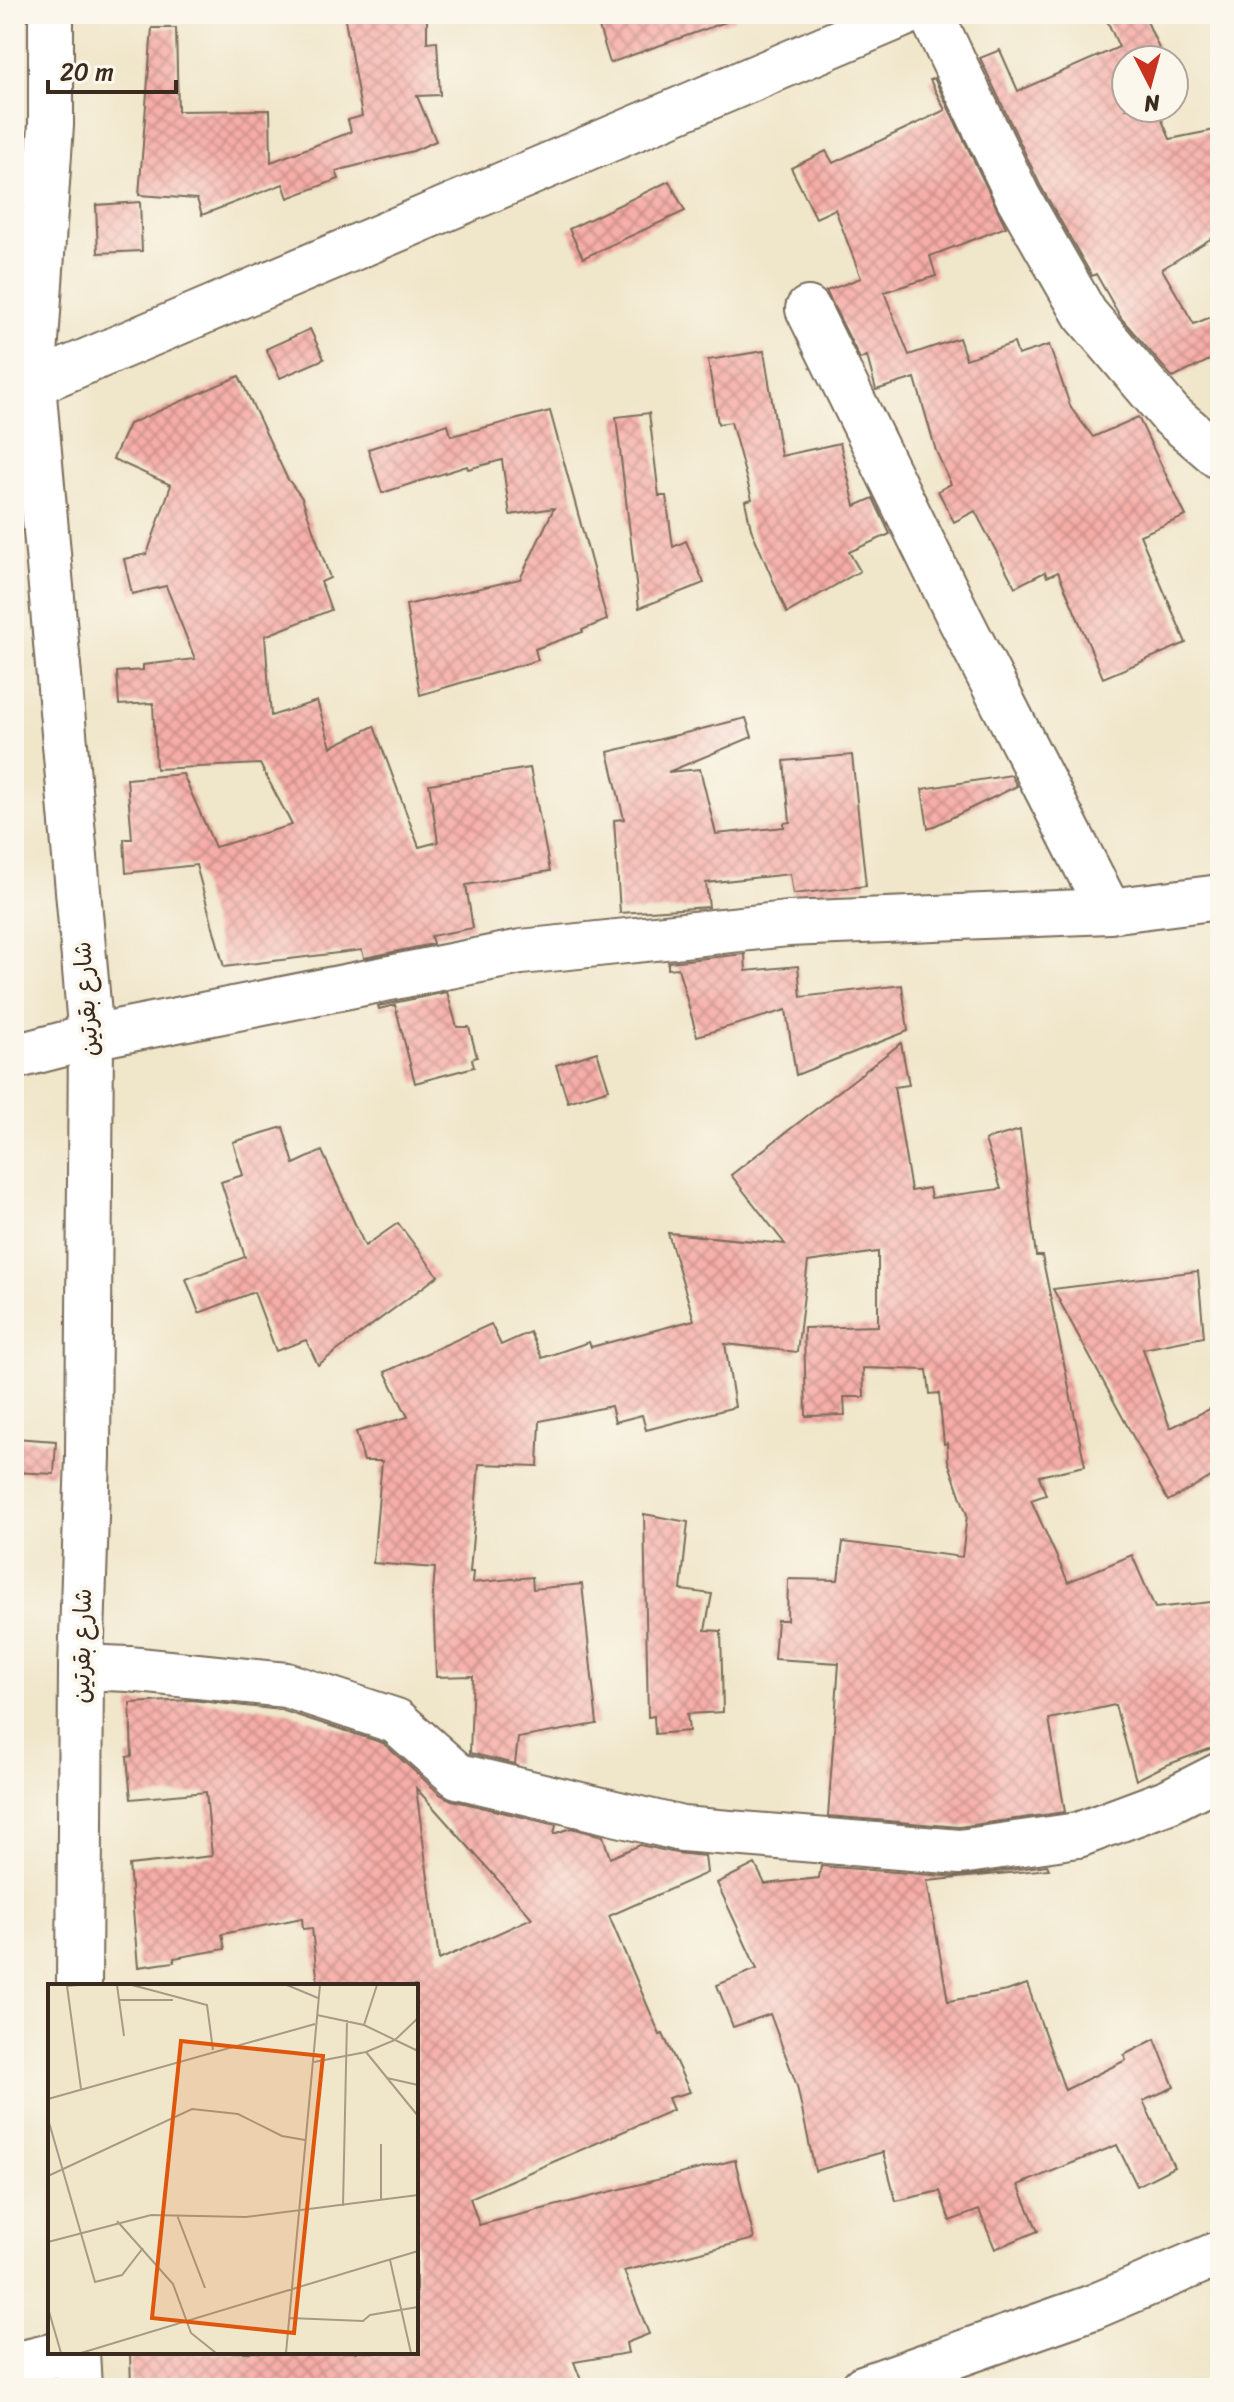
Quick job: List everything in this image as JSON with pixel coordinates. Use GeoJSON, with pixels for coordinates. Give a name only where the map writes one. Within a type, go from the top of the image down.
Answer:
{"type":"FeatureCollection","features":[{"type":"Feature","properties":{"kind":"street","name":"شارع بقرتين"},"geometry":{"type":"LineString","coordinates":[[51,14],[33,127],[23,388],[91,1037],[79,1984]]}},
{"type":"Feature","properties":{"kind":"street"},"geometry":{"type":"LineString","coordinates":[[23,388],[905,14]]}},
{"type":"Feature","properties":{"kind":"street"},"geometry":{"type":"LineString","coordinates":[[931,14],[1018,197],[1085,314],[1171,415],[1220,457]]}},
{"type":"Feature","properties":{"kind":"street"},"geometry":{"type":"LineString","coordinates":[[808,309],[960,619],[1109,911]]}},
{"type":"Feature","properties":{"kind":"street"},"geometry":{"type":"LineString","coordinates":[[14,1057],[91,1037],[521,952],[788,924],[1109,911],[1220,897]]}},
{"type":"Feature","properties":{"kind":"street"},"geometry":{"type":"LineString","coordinates":[[81,1667],[286,1685],[396,1721],[458,1776],[682,1829],[960,1852],[1078,1835],[1169,1801],[1220,1775]]}},
{"type":"Feature","properties":{"kind":"street"},"geometry":{"type":"LineString","coordinates":[[863,2388],[955,2372],[1093,2307],[1220,2253]]}},
{"type":"Feature","properties":{"kind":"street"},"geometry":{"type":"LineString","coordinates":[[14,2365],[59,2354]]}},
{"type":"Feature","properties":{"kind":"street"},"geometry":{"type":"LineString","coordinates":[[77,2354],[79,2388]]}},
{"type":"Feature","properties":{"kind":"building"},"geometry":{"type":"Polygon","coordinates":[[[344,14],[427,14],[427,42],[437,41],[440,95],[417,96],[436,141],[413,151],[336,171],[339,179],[288,198],[283,184],[202,215],[197,199],[139,195],[152,28],[176,28],[178,111],[270,110],[271,162],[351,132],[348,120],[362,116],[344,14]]]}},
{"type":"Feature","properties":{"kind":"building"},"geometry":{"type":"Polygon","coordinates":[[[595,14],[733,14],[734,19],[610,63],[595,14]]]}},
{"type":"Feature","properties":{"kind":"building"},"geometry":{"type":"Polygon","coordinates":[[[1104,14],[1144,14],[1157,44],[1118,44],[1104,14]]]}},
{"type":"Feature","properties":{"kind":"building"},"geometry":{"type":"Polygon","coordinates":[[[1000,50],[1018,91],[1110,51],[1110,124],[1164,124],[1170,139],[1220,129],[1220,233],[1162,269],[1194,324],[1220,313],[1220,355],[1173,378],[1121,318],[1096,274],[1092,276],[1040,185],[980,58],[1000,50]]]}},
{"type":"Feature","properties":{"kind":"building"},"geometry":{"type":"Polygon","coordinates":[[[934,78],[1006,227],[930,256],[936,276],[884,292],[909,355],[959,338],[966,359],[1014,343],[1018,355],[1049,345],[1071,408],[1093,437],[1138,417],[1186,516],[1140,535],[1186,643],[1103,678],[1058,572],[1047,577],[1045,572],[1015,587],[975,511],[954,522],[938,491],[951,484],[936,451],[915,378],[876,390],[867,356],[860,359],[826,291],[861,278],[835,209],[816,218],[791,168],[826,151],[833,163],[945,110],[930,80],[934,78]]]}},
{"type":"Feature","properties":{"kind":"building"},"geometry":{"type":"Polygon","coordinates":[[[669,181],[685,211],[583,258],[569,229],[669,181]]]}},
{"type":"Feature","properties":{"kind":"building"},"geometry":{"type":"Polygon","coordinates":[[[140,202],[142,251],[98,253],[96,205],[140,202]]]}},
{"type":"Feature","properties":{"kind":"building"},"geometry":{"type":"Polygon","coordinates":[[[310,329],[324,359],[280,378],[266,349],[310,329]]]}},
{"type":"Feature","properties":{"kind":"building"},"geometry":{"type":"Polygon","coordinates":[[[764,351],[781,456],[840,443],[855,506],[873,498],[890,534],[849,552],[860,571],[787,613],[751,529],[745,501],[752,499],[731,422],[718,424],[708,360],[764,351]]]}},
{"type":"Feature","properties":{"kind":"building"},"geometry":{"type":"Polygon","coordinates":[[[239,376],[287,478],[302,498],[330,578],[321,582],[331,610],[265,636],[271,716],[317,701],[331,747],[374,726],[419,847],[438,842],[429,784],[530,768],[550,871],[466,885],[473,928],[431,936],[433,944],[364,958],[362,950],[224,967],[196,865],[126,873],[124,839],[132,839],[127,779],[183,774],[215,847],[292,825],[260,764],[156,769],[153,703],[119,705],[117,672],[143,670],[143,665],[195,659],[166,586],[132,594],[124,559],[147,554],[171,485],[113,459],[129,424],[239,376]]]}},
{"type":"Feature","properties":{"kind":"building"},"geometry":{"type":"Polygon","coordinates":[[[550,411],[607,620],[535,649],[538,660],[420,695],[406,605],[520,579],[554,508],[510,515],[502,460],[468,469],[467,466],[382,493],[368,449],[448,424],[451,436],[550,411]]]}},
{"type":"Feature","properties":{"kind":"building"},"geometry":{"type":"Polygon","coordinates":[[[649,413],[659,496],[666,496],[673,547],[686,541],[704,583],[639,608],[616,417],[649,413]]]}},
{"type":"Feature","properties":{"kind":"building"},"geometry":{"type":"Polygon","coordinates":[[[746,718],[752,737],[668,772],[700,769],[716,834],[784,827],[784,823],[790,822],[784,761],[852,755],[866,886],[793,894],[790,874],[706,883],[709,907],[620,913],[614,820],[624,819],[608,752],[746,718]]]}},
{"type":"Feature","properties":{"kind":"building"},"geometry":{"type":"Polygon","coordinates":[[[1011,775],[1017,786],[928,829],[922,789],[1011,775]]]}},
{"type":"Feature","properties":{"kind":"building"},"geometry":{"type":"Polygon","coordinates":[[[745,954],[746,971],[798,966],[801,997],[902,985],[908,1031],[796,1075],[786,1010],[697,1036],[678,968],[668,969],[668,962],[745,954]]]}},
{"type":"Feature","properties":{"kind":"building"},"geometry":{"type":"Polygon","coordinates":[[[447,992],[457,1027],[469,1027],[477,1057],[472,1059],[474,1067],[415,1083],[395,1005],[379,1009],[378,1006],[447,992]]]}},
{"type":"Feature","properties":{"kind":"building"},"geometry":{"type":"Polygon","coordinates":[[[901,1043],[909,1085],[894,1087],[911,1191],[929,1188],[931,1198],[1001,1189],[985,1140],[1020,1130],[1036,1256],[1042,1256],[1085,1466],[1039,1476],[1046,1495],[1031,1500],[1068,1582],[1132,1555],[1155,1608],[1220,1601],[1220,1745],[1136,1780],[1115,1705],[1049,1719],[1065,1812],[959,1827],[828,1816],[839,1663],[774,1659],[777,1620],[787,1620],[788,1579],[838,1580],[843,1542],[962,1557],[967,1515],[948,1461],[947,1443],[944,1444],[939,1393],[930,1394],[927,1370],[863,1368],[864,1397],[844,1397],[845,1415],[806,1416],[804,1328],[878,1326],[878,1252],[808,1262],[797,1352],[725,1344],[735,1407],[646,1430],[642,1415],[615,1422],[611,1406],[540,1421],[538,1466],[479,1464],[470,1572],[473,1572],[472,1583],[532,1577],[533,1589],[582,1584],[597,1724],[518,1738],[515,1764],[470,1753],[473,1676],[436,1677],[435,1568],[373,1563],[382,1461],[364,1461],[356,1432],[408,1417],[385,1372],[491,1324],[501,1345],[530,1332],[542,1358],[589,1342],[591,1347],[694,1320],[668,1233],[785,1244],[731,1175],[901,1043]]]}},
{"type":"Feature","properties":{"kind":"building"},"geometry":{"type":"Polygon","coordinates":[[[597,1052],[609,1089],[568,1102],[556,1065],[597,1052]]]}},
{"type":"Feature","properties":{"kind":"building"},"geometry":{"type":"Polygon","coordinates":[[[283,1127],[294,1164],[322,1151],[365,1246],[398,1223],[438,1276],[318,1365],[306,1340],[276,1351],[254,1292],[199,1313],[186,1279],[245,1257],[221,1182],[243,1175],[233,1142],[283,1127]]]}},
{"type":"Feature","properties":{"kind":"building"},"geometry":{"type":"Polygon","coordinates":[[[1198,1271],[1204,1337],[1143,1349],[1170,1428],[1220,1404],[1220,1472],[1168,1501],[1053,1289],[1198,1271]]]}},
{"type":"Feature","properties":{"kind":"building"},"geometry":{"type":"Polygon","coordinates":[[[14,1438],[56,1441],[54,1474],[14,1472],[14,1438]]]}},
{"type":"Feature","properties":{"kind":"building"},"geometry":{"type":"Polygon","coordinates":[[[644,1514],[688,1522],[681,1590],[712,1594],[705,1630],[721,1631],[723,1712],[687,1714],[689,1731],[655,1734],[654,1716],[648,1717],[644,1514]]]}},
{"type":"Feature","properties":{"kind":"building"},"geometry":{"type":"Polygon","coordinates":[[[191,1700],[281,1710],[383,1743],[441,1795],[452,1800],[556,1825],[554,1834],[571,1828],[603,1836],[610,1858],[640,1845],[705,1856],[707,1873],[609,1916],[660,2035],[663,2034],[690,2092],[668,2098],[673,2110],[470,2198],[479,2225],[735,2160],[754,2239],[624,2271],[649,2334],[626,2343],[628,2353],[574,2362],[584,2388],[131,2388],[130,2354],[418,2354],[418,1984],[318,1984],[312,1928],[303,1929],[302,1918],[222,1934],[225,1949],[138,1967],[129,1865],[212,1856],[206,1792],[131,1799],[127,1757],[132,1756],[130,1703],[191,1700]],[[416,1788],[439,1960],[532,1918],[416,1788]]]}},
{"type":"Feature","properties":{"kind":"building"},"geometry":{"type":"Polygon","coordinates":[[[755,1864],[765,1884],[819,1878],[821,1866],[958,1877],[1047,1865],[1049,1869],[927,1881],[948,2001],[1007,1991],[1027,1984],[1065,2090],[1126,2060],[1124,2055],[1155,2039],[1174,2087],[1143,2101],[1174,2167],[1137,2186],[1117,2145],[1018,2185],[1038,2231],[995,2249],[979,2210],[950,2221],[940,2191],[896,2201],[883,2152],[815,2171],[797,2086],[770,2014],[733,2027],[717,1985],[757,1969],[717,1883],[755,1864]]]}}]}
